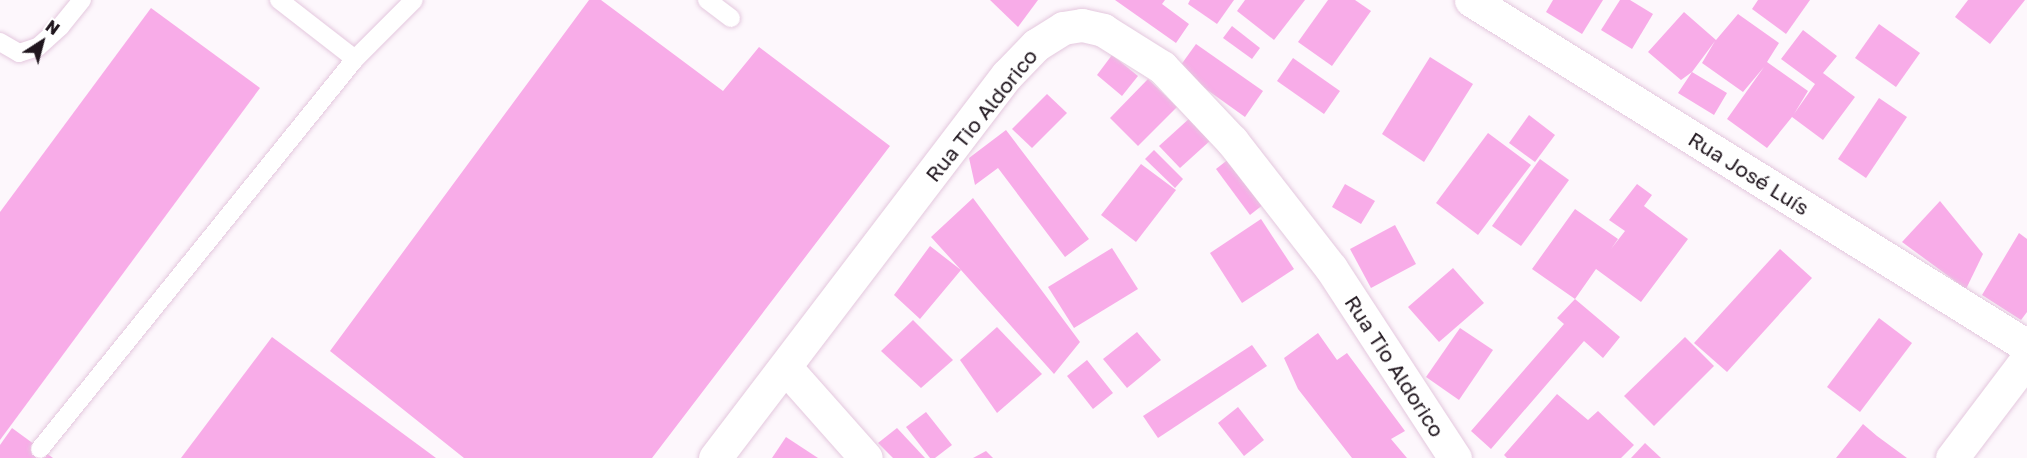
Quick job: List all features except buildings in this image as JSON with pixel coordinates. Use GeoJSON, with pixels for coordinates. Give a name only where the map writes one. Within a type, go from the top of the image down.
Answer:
{"type":"FeatureCollection","features":[{"type":"Feature","properties":{"kind":"street","name":"Rua José Luís"},"geometry":{"type":"LineString","coordinates":[[1471,0],[2027,346]]}},
{"type":"Feature","properties":{"kind":"street","name":"Rua Tio Aldorico"},"geometry":{"type":"LineString","coordinates":[[715,458],[786,368],[1007,75],[1036,45],[1063,28],[1082,25],[1103,30],[1162,67],[1232,141],[1331,268],[1455,458]]}},
{"type":"Feature","properties":{"kind":"street"},"geometry":{"type":"LineString","coordinates":[[1952,458],[2027,359]]}},
{"type":"Feature","properties":{"kind":"street"},"geometry":{"type":"LineString","coordinates":[[786,368],[866,458]]}},
{"type":"Feature","properties":{"kind":"lane"},"geometry":{"type":"LineString","coordinates":[[0,42],[19,53],[38,47],[60,27],[82,0]]}},
{"type":"Feature","properties":{"kind":"lane"},"geometry":{"type":"LineString","coordinates":[[279,0],[355,59]]}},
{"type":"Feature","properties":{"kind":"lane"},"geometry":{"type":"LineString","coordinates":[[40,449],[355,59],[414,0]]}},
{"type":"Feature","properties":{"kind":"lane"},"geometry":{"type":"LineString","coordinates":[[707,0],[731,18]]}}]}
